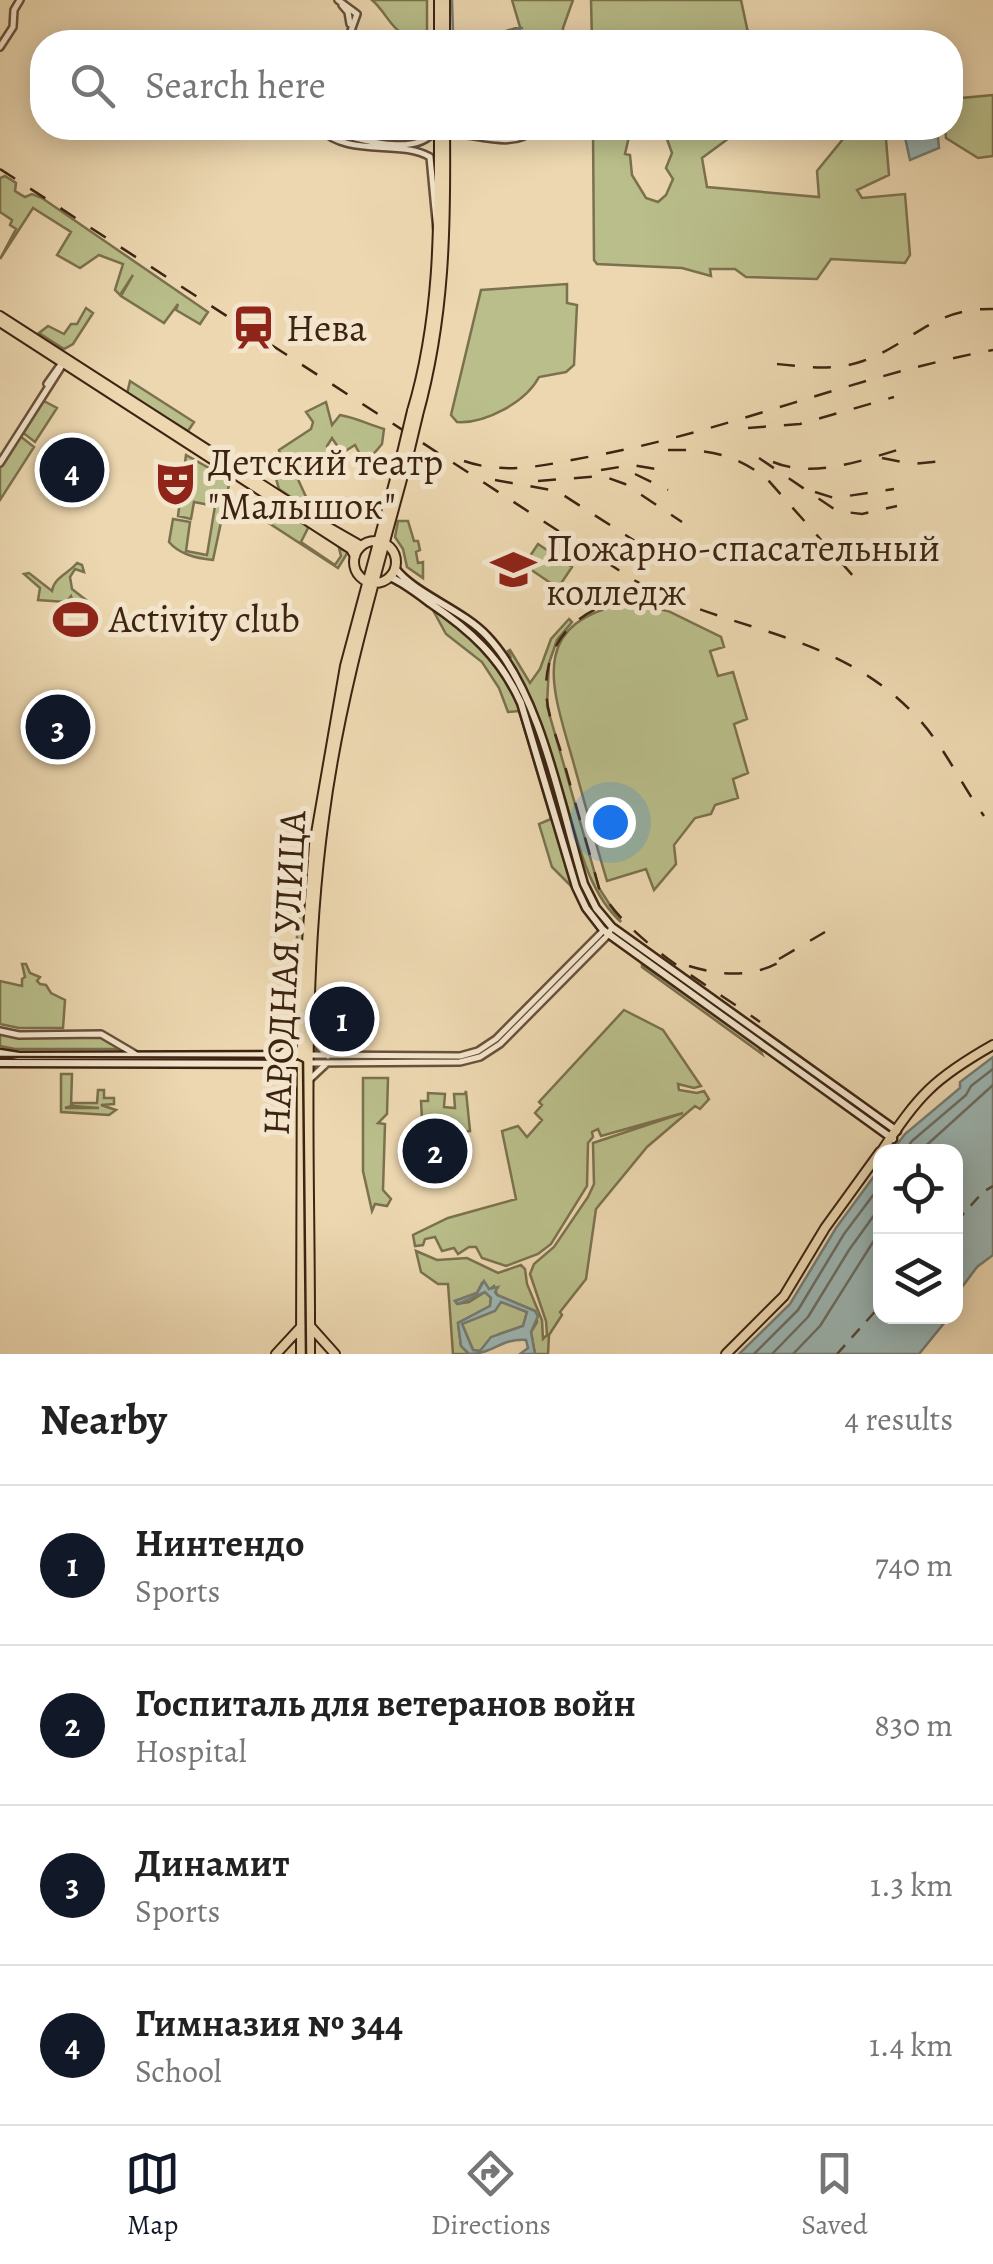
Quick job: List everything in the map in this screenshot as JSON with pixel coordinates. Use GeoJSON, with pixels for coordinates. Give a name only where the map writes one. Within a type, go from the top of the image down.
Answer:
{"type":"FeatureCollection","features":[{"type":"Feature","properties":{"kind":"main road"},"geometry":{"type":"LineString","coordinates":[[442,0],[443,30]]}},
{"type":"Feature","properties":{"kind":"main road"},"geometry":{"type":"LineString","coordinates":[[442,0],[442,30]]}},
{"type":"Feature","properties":{"kind":"main road"},"geometry":{"type":"LineString","coordinates":[[440,140],[443,260]]}},
{"type":"Feature","properties":{"kind":"main road"},"geometry":{"type":"LineString","coordinates":[[440,140],[443,260]]}},
{"type":"Feature","properties":{"kind":"main road","name":"НАРОДНАЯ УЛИЦА"},"geometry":{"type":"LineString","coordinates":[[299,1354],[305,1327],[308,910],[318,814],[341,682],[437,332],[443,260]]}},
{"type":"Feature","properties":{"kind":"main road"},"geometry":{"type":"LineString","coordinates":[[1,319],[64,362],[351,550],[355,570],[370,582],[390,577],[395,568],[394,554],[381,542],[362,546],[326,526],[64,362]]}},
{"type":"Feature","properties":{"kind":"main road"},"geometry":{"type":"LineString","coordinates":[[355,556],[362,546]]}},
{"type":"Feature","properties":{"kind":"main road"},"geometry":{"type":"LineString","coordinates":[[395,568],[484,632],[516,674],[532,710],[584,884],[596,908],[612,926],[894,1135]]}},
{"type":"Feature","properties":{"kind":"main road"},"geometry":{"type":"LineString","coordinates":[[390,577],[473,635],[511,682],[576,887],[605,933],[894,1135]]}},
{"type":"Feature","properties":{"kind":"main road"},"geometry":{"type":"LineString","coordinates":[[282,1054],[305,1036]]}},
{"type":"Feature","properties":{"kind":"main road"},"geometry":{"type":"LineString","coordinates":[[888,1144],[930,1086],[993,1047]]}},
{"type":"Feature","properties":{"kind":"main road"},"geometry":{"type":"LineString","coordinates":[[0,1053],[282,1054],[305,1059]]}},
{"type":"Feature","properties":{"kind":"main road"},"geometry":{"type":"LineString","coordinates":[[0,1063],[282,1064],[305,1059]]}},
{"type":"Feature","properties":{"kind":"main road"},"geometry":{"type":"LineString","coordinates":[[282,1064],[305,1080]]}},
{"type":"Feature","properties":{"kind":"main road"},"geometry":{"type":"LineString","coordinates":[[728,1354],[784,1296],[821,1234],[873,1165]]}},
{"type":"Feature","properties":{"kind":"main road"},"geometry":{"type":"LineString","coordinates":[[279,1354],[305,1327],[333,1354]]}},
{"type":"Feature","properties":{"kind":"main road","name":"НАРОДНАЯ УЛИЦА"},"geometry":{"type":"LineString","coordinates":[[305,1327],[311,1354]]}},
{"type":"Feature","properties":{"kind":"main road"},"geometry":{"type":"LineString","coordinates":[[279,1354],[290,1350],[299,1354]]}},
{"type":"Feature","properties":{"kind":"main road"},"geometry":{"type":"LineString","coordinates":[[311,1354],[318,1350],[333,1354]]}},
{"type":"Feature","properties":{"kind":"street"},"geometry":{"type":"LineString","coordinates":[[0,47],[13,26],[14,10],[20,0]]}},
{"type":"Feature","properties":{"kind":"street"},"geometry":{"type":"LineString","coordinates":[[337,2],[355,13]]}},
{"type":"Feature","properties":{"kind":"street"},"geometry":{"type":"LineString","coordinates":[[337,2],[348,12],[350,24]]}},
{"type":"Feature","properties":{"kind":"street"},"geometry":{"type":"LineString","coordinates":[[348,30],[355,13]]}},
{"type":"Feature","properties":{"kind":"street"},"geometry":{"type":"LineString","coordinates":[[349,30],[355,13]]}},
{"type":"Feature","properties":{"kind":"street"},"geometry":{"type":"LineString","coordinates":[[445,15],[448,30]]}},
{"type":"Feature","properties":{"kind":"street"},"geometry":{"type":"LineString","coordinates":[[340,140],[378,150],[418,152],[430,158],[434,224],[440,236]]}},
{"type":"Feature","properties":{"kind":"street"},"geometry":{"type":"LineString","coordinates":[[362,140],[418,144],[425,140]]}},
{"type":"Feature","properties":{"kind":"street"},"geometry":{"type":"LineString","coordinates":[[0,460],[64,362]]}},
{"type":"Feature","properties":{"kind":"street"},"geometry":{"type":"LineString","coordinates":[[305,1059],[460,1056],[478,1051],[496,1040],[612,926]]}},
{"type":"Feature","properties":{"kind":"street"},"geometry":{"type":"LineString","coordinates":[[0,1031],[18,1035],[101,1034],[138,1055]]}},
{"type":"Feature","properties":{"kind":"street"},"geometry":{"type":"LineString","coordinates":[[305,1036],[328,1059]]}},
{"type":"Feature","properties":{"kind":"street"},"geometry":{"type":"LineString","coordinates":[[305,1080],[328,1059]]}},
{"type":"Feature","properties":{"kind":"green space"},"geometry":{"type":"Polygon","coordinates":[[[372,0],[427,0],[427,30],[398,30],[372,0]]]}},
{"type":"Feature","properties":{"kind":"green space"},"geometry":{"type":"Polygon","coordinates":[[[512,0],[573,0],[563,30],[509,30],[520,27],[512,0]]]}},
{"type":"Feature","properties":{"kind":"green space"},"geometry":{"type":"Polygon","coordinates":[[[591,0],[741,0],[747,30],[592,30],[591,0]]]}},
{"type":"Feature","properties":{"kind":"green space"},"geometry":{"type":"Polygon","coordinates":[[[993,95],[993,156],[978,158],[949,140],[963,140],[963,98],[993,95]]]}},
{"type":"Feature","properties":{"kind":"green space"},"geometry":{"type":"Polygon","coordinates":[[[593,140],[628,140],[625,154],[630,155],[632,175],[646,198],[658,202],[673,179],[666,168],[672,153],[667,140],[726,140],[702,158],[707,187],[819,197],[817,171],[842,140],[886,140],[889,175],[857,190],[862,198],[905,194],[910,255],[905,263],[831,259],[817,279],[746,277],[735,269],[710,269],[711,276],[682,268],[597,264],[593,140]]]}},
{"type":"Feature","properties":{"kind":"green space"},"geometry":{"type":"Polygon","coordinates":[[[5,176],[16,183],[15,191],[25,197],[32,194],[42,198],[208,312],[200,324],[176,310],[178,304],[164,323],[121,296],[133,275],[120,295],[115,290],[123,264],[99,255],[80,268],[57,255],[71,232],[33,208],[0,259],[16,229],[10,225],[12,220],[0,212],[0,178],[5,176]]]}},
{"type":"Feature","properties":{"kind":"green space"},"geometry":{"type":"Polygon","coordinates":[[[567,284],[567,303],[577,305],[574,365],[566,372],[539,377],[525,395],[504,410],[457,422],[451,415],[481,290],[567,284]]]}},
{"type":"Feature","properties":{"kind":"green space"},"geometry":{"type":"Polygon","coordinates":[[[86,308],[93,313],[73,344],[64,349],[39,333],[48,326],[64,334],[71,324],[77,324],[86,308]]]}},
{"type":"Feature","properties":{"kind":"green space"},"geometry":{"type":"Polygon","coordinates":[[[130,381],[194,422],[188,431],[127,394],[130,381]]]}},
{"type":"Feature","properties":{"kind":"green space"},"geometry":{"type":"Polygon","coordinates":[[[42,400],[57,408],[35,442],[22,432],[42,400]]]}},
{"type":"Feature","properties":{"kind":"green space"},"geometry":{"type":"Polygon","coordinates":[[[326,402],[332,425],[340,415],[384,429],[382,444],[365,464],[355,445],[342,453],[332,438],[327,446],[329,458],[314,476],[306,470],[296,475],[307,499],[298,502],[279,489],[273,468],[281,457],[279,450],[311,429],[313,422],[306,412],[326,402]]]}},
{"type":"Feature","properties":{"kind":"green space"},"geometry":{"type":"Polygon","coordinates":[[[20,436],[34,447],[0,500],[0,466],[20,436]]]}},
{"type":"Feature","properties":{"kind":"green space"},"geometry":{"type":"Polygon","coordinates":[[[186,455],[230,480],[213,560],[188,555],[169,542],[173,519],[190,522],[186,551],[207,555],[215,506],[194,502],[191,519],[178,516],[186,455]]]}},
{"type":"Feature","properties":{"kind":"green space"},"geometry":{"type":"Polygon","coordinates":[[[238,503],[268,519],[283,511],[306,525],[301,542],[335,565],[341,556],[339,548],[348,552],[338,568],[238,503]]]}},
{"type":"Feature","properties":{"kind":"green space"},"geometry":{"type":"Polygon","coordinates":[[[398,521],[408,521],[414,541],[418,541],[420,550],[416,552],[418,563],[423,562],[423,578],[407,567],[395,537],[398,521]]]}},
{"type":"Feature","properties":{"kind":"green space"},"geometry":{"type":"Polygon","coordinates":[[[538,544],[572,567],[558,588],[524,565],[538,544]]]}},
{"type":"Feature","properties":{"kind":"green space"},"geometry":{"type":"Polygon","coordinates":[[[77,563],[84,572],[75,569],[70,577],[72,589],[85,603],[73,603],[71,596],[66,602],[38,600],[40,588],[24,574],[29,573],[52,591],[58,579],[77,563]]]}},
{"type":"Feature","properties":{"kind":"green space"},"geometry":{"type":"Polygon","coordinates":[[[417,590],[476,629],[509,669],[544,752],[567,841],[601,918],[598,920],[569,857],[541,755],[517,690],[481,640],[417,590]]]}},
{"type":"Feature","properties":{"kind":"green space"},"geometry":{"type":"Polygon","coordinates":[[[628,603],[668,611],[721,637],[724,647],[710,651],[718,676],[733,672],[747,719],[734,724],[748,773],[733,779],[738,798],[715,805],[711,814],[695,818],[674,845],[676,864],[654,890],[646,869],[607,881],[554,684],[554,662],[560,642],[573,626],[595,612],[628,603]]]}},
{"type":"Feature","properties":{"kind":"green space"},"geometry":{"type":"Polygon","coordinates":[[[434,612],[485,652],[512,690],[519,705],[572,887],[552,867],[539,824],[551,819],[519,711],[508,712],[499,688],[482,662],[446,634],[434,612]]]}},
{"type":"Feature","properties":{"kind":"green space"},"geometry":{"type":"Polygon","coordinates":[[[569,619],[572,622],[557,640],[549,663],[547,706],[599,888],[621,922],[589,875],[535,716],[505,653],[511,658],[510,650],[530,683],[551,639],[569,619]]]}},
{"type":"Feature","properties":{"kind":"green space"},"geometry":{"type":"Polygon","coordinates":[[[307,841],[312,842],[300,1004],[296,951],[307,841]]]}},
{"type":"Feature","properties":{"kind":"green space"},"geometry":{"type":"Polygon","coordinates":[[[22,964],[40,977],[40,984],[65,1000],[63,1028],[0,1024],[0,981],[22,986],[22,964]]]}},
{"type":"Feature","properties":{"kind":"green space"},"geometry":{"type":"Polygon","coordinates":[[[642,967],[758,1045],[762,1054],[642,967]]]}},
{"type":"Feature","properties":{"kind":"green space"},"geometry":{"type":"Polygon","coordinates":[[[624,1010],[663,1030],[701,1086],[678,1084],[679,1090],[704,1091],[709,1099],[700,1109],[695,1106],[647,1147],[596,1209],[586,1279],[560,1312],[562,1315],[549,1335],[548,1354],[535,1354],[531,1332],[537,1322],[535,1311],[497,1295],[494,1286],[489,1290],[482,1283],[477,1293],[455,1301],[469,1302],[485,1292],[491,1297],[490,1306],[458,1323],[461,1346],[469,1354],[453,1354],[448,1284],[438,1284],[421,1272],[416,1251],[437,1260],[467,1258],[498,1273],[521,1265],[542,1320],[543,1339],[547,1335],[546,1321],[530,1274],[588,1197],[594,1184],[593,1143],[683,1113],[601,1136],[598,1129],[592,1132],[587,1186],[551,1244],[538,1254],[506,1266],[482,1258],[476,1247],[458,1254],[454,1248],[442,1251],[435,1237],[415,1246],[413,1235],[448,1218],[516,1199],[502,1131],[518,1126],[527,1137],[542,1120],[535,1113],[542,1105],[539,1102],[624,1010]]]}},
{"type":"Feature","properties":{"kind":"green space"},"geometry":{"type":"Polygon","coordinates":[[[0,1033],[18,1037],[100,1036],[123,1049],[15,1049],[0,1046],[0,1033]]]}},
{"type":"Feature","properties":{"kind":"green space"},"geometry":{"type":"Polygon","coordinates":[[[61,1074],[72,1074],[71,1106],[65,1108],[99,1108],[73,1103],[97,1103],[98,1090],[104,1090],[104,1098],[114,1098],[114,1104],[101,1105],[116,1110],[109,1115],[61,1112],[61,1074]]]}},
{"type":"Feature","properties":{"kind":"green space"},"geometry":{"type":"Polygon","coordinates":[[[363,1078],[388,1078],[387,1114],[378,1123],[385,1124],[383,1190],[391,1199],[387,1206],[375,1204],[372,1211],[363,1171],[363,1078]]]}},
{"type":"Feature","properties":{"kind":"green space"},"geometry":{"type":"Polygon","coordinates":[[[466,1091],[470,1131],[451,1132],[449,1121],[422,1120],[421,1101],[428,1101],[428,1093],[445,1094],[444,1107],[455,1108],[454,1094],[466,1091]]]}},
{"type":"Feature","properties":{"kind":"green space"},"geometry":{"type":"Polygon","coordinates":[[[417,1134],[444,1135],[445,1170],[416,1168],[417,1134]]]}},
{"type":"Feature","properties":{"kind":"green space"},"geometry":{"type":"Polygon","coordinates":[[[501,1301],[527,1312],[523,1326],[499,1334],[480,1351],[473,1350],[462,1324],[501,1301]]]}},
{"type":"Feature","properties":{"kind":"water"},"geometry":{"type":"Polygon","coordinates":[[[906,140],[938,140],[939,148],[910,160],[906,140]]]}},
{"type":"Feature","properties":{"kind":"water"},"geometry":{"type":"Polygon","coordinates":[[[993,1057],[993,1255],[977,1267],[963,1286],[963,1144],[897,1144],[960,1088],[960,1082],[993,1057]]]}},
{"type":"Feature","properties":{"kind":"water"},"geometry":{"type":"Polygon","coordinates":[[[873,1178],[873,1324],[943,1324],[919,1354],[739,1354],[790,1304],[836,1228],[873,1178]]]}},
{"type":"Feature","properties":{"kind":"water"},"geometry":{"type":"Polygon","coordinates":[[[484,1281],[489,1289],[498,1287],[497,1295],[535,1311],[538,1316],[531,1332],[535,1354],[520,1354],[528,1348],[526,1340],[469,1354],[461,1346],[458,1323],[490,1306],[491,1298],[485,1292],[458,1304],[455,1301],[477,1293],[484,1281]],[[501,1302],[495,1311],[462,1324],[473,1350],[480,1351],[491,1337],[523,1326],[527,1312],[501,1302]]]}},
{"type":"Feature","properties":{"kind":"waterway"},"geometry":{"type":"LineString","coordinates":[[452,0],[453,30]]}},
{"type":"Feature","properties":{"kind":"waterway"},"geometry":{"type":"LineString","coordinates":[[517,30],[522,28]]}},
{"type":"Feature","properties":{"kind":"waterway"},"geometry":{"type":"LineString","coordinates":[[434,140],[436,152]]}},
{"type":"Feature","properties":{"kind":"ferry route"},"geometry":{"type":"LineString","coordinates":[[963,1214],[993,1186]]}},
{"type":"Feature","properties":{"kind":"ferry route"},"geometry":{"type":"LineString","coordinates":[[837,1354],[873,1314]]}},
{"type":"Feature","properties":{"kind":"tram line"},"geometry":{"type":"LineString","coordinates":[[0,1057],[295,1058],[303,1062],[306,1354]]}},
{"type":"Feature","properties":{"kind":"railway"},"geometry":{"type":"LineString","coordinates":[[0,169],[634,580],[670,598],[850,665],[915,715],[984,816]]}},
{"type":"Feature","properties":{"kind":"railway"},"geometry":{"type":"LineString","coordinates":[[777,364],[852,364],[880,354],[938,320],[972,310],[993,309]]}},
{"type":"Feature","properties":{"kind":"railway"},"geometry":{"type":"LineString","coordinates":[[464,461],[513,468],[593,456],[993,350]]}},
{"type":"Feature","properties":{"kind":"railway"},"geometry":{"type":"LineString","coordinates":[[748,428],[800,424],[894,397]]}},
{"type":"Feature","properties":{"kind":"railway"},"geometry":{"type":"LineString","coordinates":[[773,462],[805,469],[822,468],[904,448]]}},
{"type":"Feature","properties":{"kind":"railway"},"geometry":{"type":"LineString","coordinates":[[668,450],[721,455],[756,471],[862,586]]}},
{"type":"Feature","properties":{"kind":"railway"},"geometry":{"type":"LineString","coordinates":[[759,458],[837,511],[862,514],[897,506]]}},
{"type":"Feature","properties":{"kind":"railway"},"geometry":{"type":"LineString","coordinates":[[882,458],[913,464],[944,461]]}},
{"type":"Feature","properties":{"kind":"railway"},"geometry":{"type":"LineString","coordinates":[[601,470],[632,465],[662,470]]}},
{"type":"Feature","properties":{"kind":"railway"},"geometry":{"type":"LineString","coordinates":[[635,474],[668,490]]}},
{"type":"Feature","properties":{"kind":"railway"},"geometry":{"type":"LineString","coordinates":[[538,481],[603,476],[625,484],[682,522]]}},
{"type":"Feature","properties":{"kind":"railway"},"geometry":{"type":"LineString","coordinates":[[495,480],[557,491],[638,543]]}},
{"type":"Feature","properties":{"kind":"railway"},"geometry":{"type":"LineString","coordinates":[[815,492],[834,498],[894,489]]}},
{"type":"Feature","properties":{"kind":"railway"},"geometry":{"type":"LineString","coordinates":[[665,602],[643,600],[602,607],[569,629],[549,664],[549,713],[599,888],[612,908],[672,962],[760,1022]]}},
{"type":"Feature","properties":{"kind":"railway"},"geometry":{"type":"LineString","coordinates":[[779,959],[825,932]]}},
{"type":"Feature","properties":{"kind":"railway"},"geometry":{"type":"LineString","coordinates":[[689,966],[715,972],[753,972],[789,956]]}},
{"type":"Feature","properties":{"kind":"place","name":"Нева"},"geometry":{"type":"Point","coordinates":[253,328]}},
{"type":"Feature","properties":{"kind":"place","name":"Гимназия № 344"},"geometry":{"type":"Point","coordinates":[72,470]}},
{"type":"Feature","properties":{"kind":"place","name":"Детский театр \"Малышок\""},"geometry":{"type":"Point","coordinates":[175,484]}},
{"type":"Feature","properties":{"kind":"place","name":"Пожарно-спасательный колледж"},"geometry":{"type":"Point","coordinates":[513,570]}},
{"type":"Feature","properties":{"kind":"place","name":"Activity club"},"geometry":{"type":"Point","coordinates":[76,619]}},
{"type":"Feature","properties":{"kind":"place","name":"Динамит"},"geometry":{"type":"Point","coordinates":[58,727]}},
{"type":"Feature","properties":{"kind":"place","name":"Нинтендо"},"geometry":{"type":"Point","coordinates":[342,1019]}},
{"type":"Feature","properties":{"kind":"place","name":"Госпиталь для ветеранов войн"},"geometry":{"type":"Point","coordinates":[435,1151]}}]}
